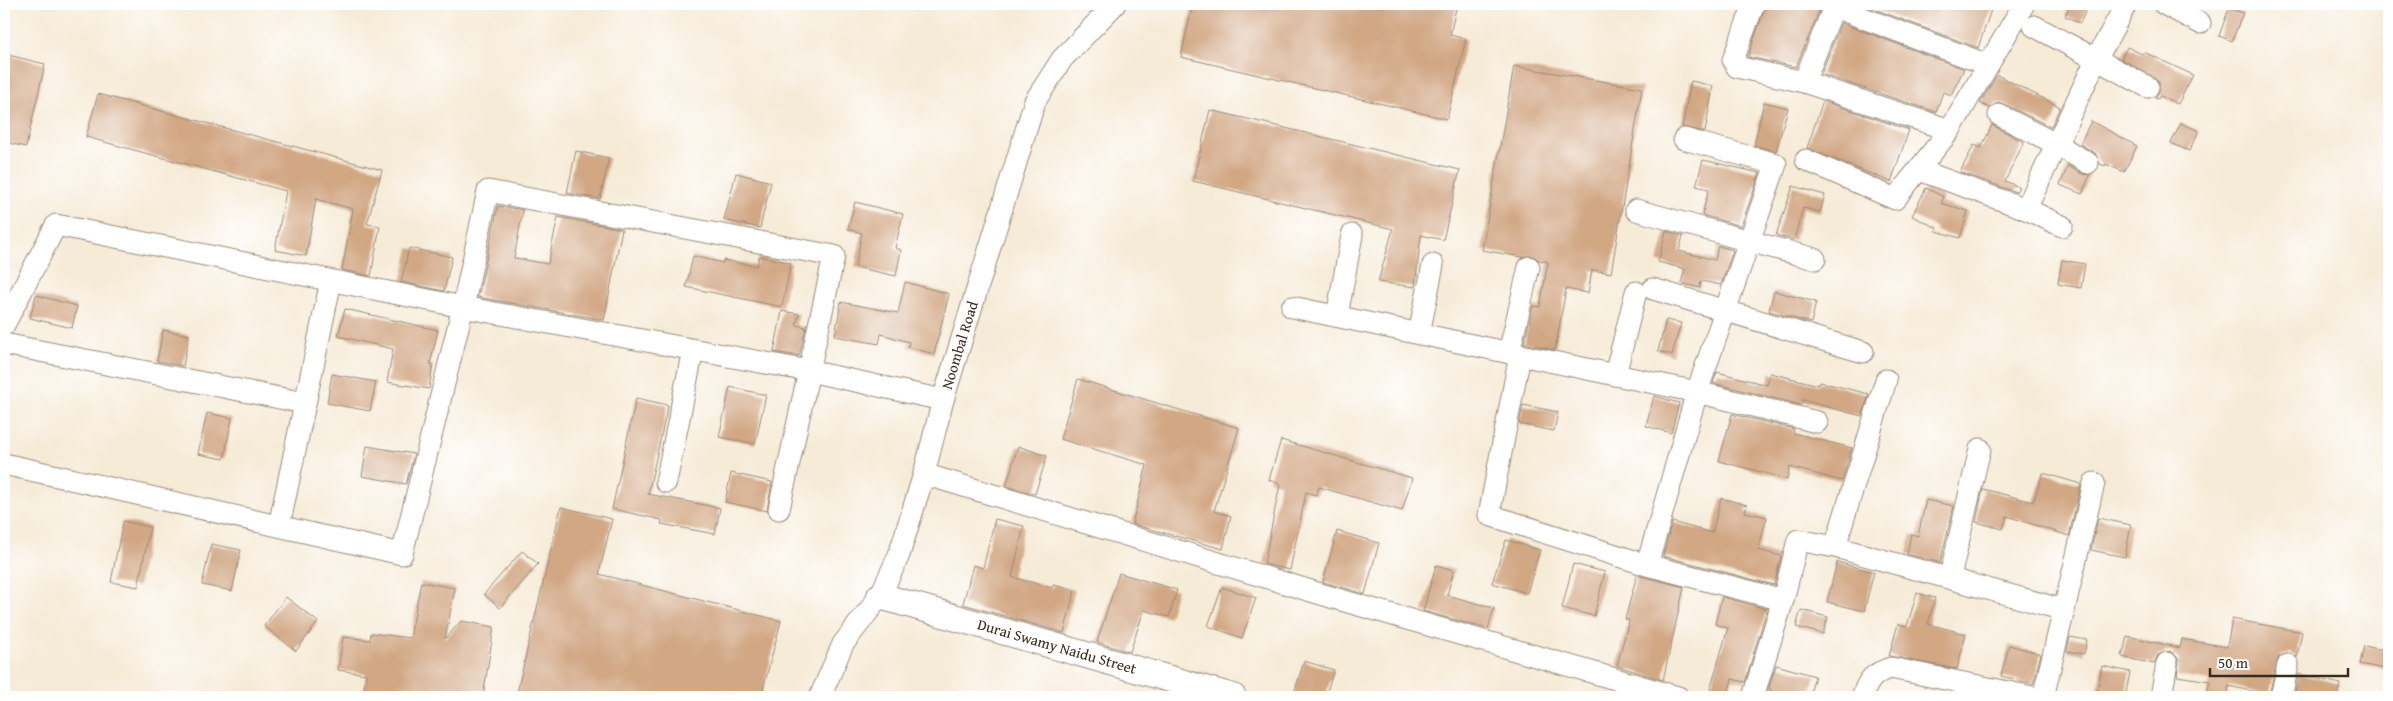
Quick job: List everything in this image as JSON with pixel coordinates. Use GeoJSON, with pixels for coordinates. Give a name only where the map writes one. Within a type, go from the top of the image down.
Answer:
{"type":"FeatureCollection","features":[{"type":"Feature","properties":{"kind":"street","name":"Noombal Road"},"geometry":{"type":"LineString","coordinates":[[820,697],[843,644],[880,596],[899,555],[924,474],[942,400],[1035,101],[1062,59],[1115,4]]}},
{"type":"Feature","properties":{"kind":"street"},"geometry":{"type":"LineString","coordinates":[[1754,4],[1733,60],[1737,67],[1804,82],[1950,130]]}},
{"type":"Feature","properties":{"kind":"street"},"geometry":{"type":"LineString","coordinates":[[1806,160],[1895,199],[1950,130],[2024,4]]}},
{"type":"Feature","properties":{"kind":"street"},"geometry":{"type":"LineString","coordinates":[[2026,209],[2096,60],[2126,4]]}},
{"type":"Feature","properties":{"kind":"street"},"geometry":{"type":"LineString","coordinates":[[2164,4],[2200,23]]}},
{"type":"Feature","properties":{"kind":"street"},"geometry":{"type":"LineString","coordinates":[[1804,82],[1834,6],[1988,64]]}},
{"type":"Feature","properties":{"kind":"street"},"geometry":{"type":"LineString","coordinates":[[2034,26],[2148,87]]}},
{"type":"Feature","properties":{"kind":"street"},"geometry":{"type":"LineString","coordinates":[[1999,115],[2056,144],[2088,163]]}},
{"type":"Feature","properties":{"kind":"street"},"geometry":{"type":"LineString","coordinates":[[1646,565],[1697,392],[1776,164],[1684,138]]}},
{"type":"Feature","properties":{"kind":"street"},"geometry":{"type":"LineString","coordinates":[[1919,170],[2026,209],[2062,226]]}},
{"type":"Feature","properties":{"kind":"street"},"geometry":{"type":"LineString","coordinates":[[4,464],[402,554],[463,307],[488,191],[834,256],[808,371],[780,510]]}},
{"type":"Feature","properties":{"kind":"street"},"geometry":{"type":"LineString","coordinates":[[1636,210],[1815,259]]}},
{"type":"Feature","properties":{"kind":"street"},"geometry":{"type":"LineString","coordinates":[[4,325],[56,225],[463,307],[808,371],[942,400]]}},
{"type":"Feature","properties":{"kind":"street"},"geometry":{"type":"LineString","coordinates":[[1337,316],[1352,234]]}},
{"type":"Feature","properties":{"kind":"street"},"geometry":{"type":"LineString","coordinates":[[1419,334],[1433,265]]}},
{"type":"Feature","properties":{"kind":"street"},"geometry":{"type":"LineString","coordinates":[[1529,267],[1489,515],[1646,565],[1783,600]]}},
{"type":"Feature","properties":{"kind":"street"},"geometry":{"type":"LineString","coordinates":[[279,526],[331,281]]}},
{"type":"Feature","properties":{"kind":"street"},"geometry":{"type":"LineString","coordinates":[[1615,375],[1644,291],[1726,311],[1863,352]]}},
{"type":"Feature","properties":{"kind":"street"},"geometry":{"type":"LineString","coordinates":[[1292,307],[1697,392],[1817,422]]}},
{"type":"Feature","properties":{"kind":"street"},"geometry":{"type":"LineString","coordinates":[[4,344],[305,403]]}},
{"type":"Feature","properties":{"kind":"street"},"geometry":{"type":"LineString","coordinates":[[666,482],[693,350]]}},
{"type":"Feature","properties":{"kind":"street"},"geometry":{"type":"LineString","coordinates":[[1835,547],[1886,380]]}},
{"type":"Feature","properties":{"kind":"street"},"geometry":{"type":"LineString","coordinates":[[1950,577],[1980,449]]}},
{"type":"Feature","properties":{"kind":"street"},"geometry":{"type":"LineString","coordinates":[[924,474],[1334,598],[1678,697]]}},
{"type":"Feature","properties":{"kind":"street"},"geometry":{"type":"LineString","coordinates":[[2043,697],[2094,483]]}},
{"type":"Feature","properties":{"kind":"street"},"geometry":{"type":"LineString","coordinates":[[1753,697],[1783,600],[1798,540],[1835,547],[1950,577],[2064,610]]}},
{"type":"Feature","properties":{"kind":"street","name":"Durai Swamy Naidu Street"},"geometry":{"type":"LineString","coordinates":[[880,596],[1202,693],[1233,697]]}},
{"type":"Feature","properties":{"kind":"street"},"geometry":{"type":"LineString","coordinates":[[2161,697],[2167,663]]}},
{"type":"Feature","properties":{"kind":"street"},"geometry":{"type":"LineString","coordinates":[[2281,697],[2288,665]]}},
{"type":"Feature","properties":{"kind":"street"},"geometry":{"type":"LineString","coordinates":[[1862,697],[1868,681],[1878,672],[1890,668],[2032,697]]}},
{"type":"Feature","properties":{"kind":"building"},"geometry":{"type":"Polygon","coordinates":[[[1193,4],[1457,4],[1450,35],[1466,39],[1447,119],[1181,57],[1193,4]]]}},
{"type":"Feature","properties":{"kind":"building"},"geometry":{"type":"Polygon","coordinates":[[[1766,4],[1822,4],[1796,67],[1748,57],[1766,4]]]}},
{"type":"Feature","properties":{"kind":"building"},"geometry":{"type":"Polygon","coordinates":[[[1861,4],[1993,4],[1978,48],[1861,4]]]}},
{"type":"Feature","properties":{"kind":"building"},"geometry":{"type":"Polygon","coordinates":[[[2070,4],[2089,4],[2080,23],[2065,16],[2070,4]]]}},
{"type":"Feature","properties":{"kind":"building"},"geometry":{"type":"Polygon","coordinates":[[[2229,8],[2243,13],[2232,41],[2219,36],[2229,8]]]}},
{"type":"Feature","properties":{"kind":"building"},"geometry":{"type":"Polygon","coordinates":[[[1841,23],[1964,69],[1951,95],[1943,92],[1936,112],[1821,74],[1841,23]]]}},
{"type":"Feature","properties":{"kind":"building"},"geometry":{"type":"Polygon","coordinates":[[[2127,47],[2142,54],[2144,52],[2193,75],[2178,104],[2160,96],[2158,99],[2155,98],[2159,92],[2159,81],[2121,59],[2127,47]]]}},
{"type":"Feature","properties":{"kind":"building"},"geometry":{"type":"Polygon","coordinates":[[[4,54],[45,64],[26,147],[4,142],[4,54]]]}},
{"type":"Feature","properties":{"kind":"building"},"geometry":{"type":"Polygon","coordinates":[[[1514,66],[1642,88],[1611,273],[1592,270],[1588,293],[1566,289],[1555,350],[1524,343],[1533,306],[1540,307],[1548,262],[1539,260],[1531,255],[1522,257],[1482,250],[1514,66]]]}},
{"type":"Feature","properties":{"kind":"building"},"geometry":{"type":"Polygon","coordinates":[[[1997,75],[2060,107],[2051,127],[2004,104],[1998,103],[1989,108],[1980,103],[1997,75]]]}},
{"type":"Feature","properties":{"kind":"building"},"geometry":{"type":"Polygon","coordinates":[[[1691,81],[1713,86],[1705,132],[1682,127],[1691,81]]]}},
{"type":"Feature","properties":{"kind":"building"},"geometry":{"type":"Polygon","coordinates":[[[98,94],[382,170],[367,224],[380,226],[371,276],[342,270],[353,209],[316,199],[306,256],[275,250],[286,191],[86,137],[98,94]]]}},
{"type":"Feature","properties":{"kind":"building"},"geometry":{"type":"Polygon","coordinates":[[[1823,101],[1909,130],[1891,182],[1807,148],[1823,101]]]}},
{"type":"Feature","properties":{"kind":"building"},"geometry":{"type":"Polygon","coordinates":[[[1764,102],[1788,108],[1776,151],[1754,145],[1764,102]]]}},
{"type":"Feature","properties":{"kind":"building"},"geometry":{"type":"Polygon","coordinates":[[[1210,110],[1460,170],[1443,240],[1421,235],[1415,287],[1378,282],[1393,229],[1193,181],[1210,110]]]}},
{"type":"Feature","properties":{"kind":"building"},"geometry":{"type":"Polygon","coordinates":[[[2091,121],[2137,146],[2124,172],[2106,164],[2105,166],[2100,164],[2095,153],[2080,144],[2091,121]]]}},
{"type":"Feature","properties":{"kind":"building"},"geometry":{"type":"Polygon","coordinates":[[[2181,123],[2199,131],[2189,151],[2171,143],[2181,123]]]}},
{"type":"Feature","properties":{"kind":"building"},"geometry":{"type":"Polygon","coordinates":[[[1992,125],[2024,142],[2005,181],[2019,187],[2016,192],[1960,172],[1974,145],[1981,148],[1992,125]]]}},
{"type":"Feature","properties":{"kind":"building"},"geometry":{"type":"Polygon","coordinates":[[[576,151],[609,158],[600,199],[567,193],[576,151]]]}},
{"type":"Feature","properties":{"kind":"building"},"geometry":{"type":"Polygon","coordinates":[[[1703,160],[1760,173],[1741,226],[1702,215],[1709,189],[1696,186],[1703,160]]]}},
{"type":"Feature","properties":{"kind":"building"},"geometry":{"type":"Polygon","coordinates":[[[2068,166],[2082,174],[2090,175],[2082,194],[2060,185],[2068,166]]]}},
{"type":"Feature","properties":{"kind":"building"},"geometry":{"type":"Polygon","coordinates":[[[736,173],[771,182],[760,228],[724,220],[736,173]]]}},
{"type":"Feature","properties":{"kind":"building"},"geometry":{"type":"Polygon","coordinates":[[[1793,186],[1825,195],[1820,212],[1803,208],[1794,240],[1776,235],[1793,186]]]}},
{"type":"Feature","properties":{"kind":"building"},"geometry":{"type":"Polygon","coordinates":[[[1926,188],[1944,197],[1941,203],[1968,211],[1960,238],[1936,231],[1937,228],[1912,216],[1926,188]]]}},
{"type":"Feature","properties":{"kind":"building"},"geometry":{"type":"Polygon","coordinates":[[[855,202],[903,214],[895,248],[901,250],[896,276],[855,267],[862,233],[848,229],[855,202]]]}},
{"type":"Feature","properties":{"kind":"building"},"geometry":{"type":"Polygon","coordinates":[[[498,206],[523,210],[514,258],[548,264],[558,217],[622,229],[604,320],[478,297],[498,206]]]}},
{"type":"Feature","properties":{"kind":"building"},"geometry":{"type":"Polygon","coordinates":[[[1666,231],[1683,236],[1679,251],[1715,260],[1718,246],[1733,250],[1721,285],[1701,281],[1700,288],[1681,283],[1685,269],[1658,262],[1666,231]]]}},
{"type":"Feature","properties":{"kind":"building"},"geometry":{"type":"Polygon","coordinates":[[[409,248],[452,257],[444,291],[401,282],[409,248]]]}},
{"type":"Feature","properties":{"kind":"building"},"geometry":{"type":"Polygon","coordinates":[[[693,256],[723,263],[723,260],[757,266],[759,256],[791,263],[782,307],[686,287],[693,256]]]}},
{"type":"Feature","properties":{"kind":"building"},"geometry":{"type":"Polygon","coordinates":[[[2062,260],[2085,264],[2081,288],[2058,284],[2062,260]]]}},
{"type":"Feature","properties":{"kind":"building"},"geometry":{"type":"Polygon","coordinates":[[[905,282],[949,294],[934,354],[908,347],[909,342],[881,334],[879,344],[835,336],[841,302],[898,313],[905,282]]]}},
{"type":"Feature","properties":{"kind":"building"},"geometry":{"type":"Polygon","coordinates":[[[1774,291],[1816,302],[1811,323],[1769,311],[1774,291]]]}},
{"type":"Feature","properties":{"kind":"building"},"geometry":{"type":"Polygon","coordinates":[[[36,295],[77,306],[72,328],[30,318],[36,295]]]}},
{"type":"Feature","properties":{"kind":"building"},"geometry":{"type":"Polygon","coordinates":[[[345,309],[438,330],[430,364],[433,364],[429,389],[387,382],[393,349],[338,336],[345,309]]]}},
{"type":"Feature","properties":{"kind":"building"},"geometry":{"type":"Polygon","coordinates":[[[782,311],[799,314],[796,325],[806,327],[799,356],[774,352],[782,311]]]}},
{"type":"Feature","properties":{"kind":"building"},"geometry":{"type":"Polygon","coordinates":[[[1666,320],[1681,323],[1672,355],[1658,351],[1666,320]]]}},
{"type":"Feature","properties":{"kind":"building"},"geometry":{"type":"Polygon","coordinates":[[[163,330],[189,335],[183,366],[157,361],[163,330]]]}},
{"type":"Feature","properties":{"kind":"building"},"geometry":{"type":"Polygon","coordinates":[[[1717,372],[1767,385],[1770,373],[1819,385],[1820,382],[1869,394],[1862,416],[1802,400],[1801,405],[1713,383],[1717,372]]]}},
{"type":"Feature","properties":{"kind":"building"},"geometry":{"type":"Polygon","coordinates":[[[332,374],[376,382],[370,411],[327,403],[332,374]]]}},
{"type":"Feature","properties":{"kind":"building"},"geometry":{"type":"Polygon","coordinates":[[[1078,379],[1239,428],[1214,511],[1231,516],[1223,549],[1132,524],[1147,465],[1060,439],[1078,379]]]}},
{"type":"Feature","properties":{"kind":"building"},"geometry":{"type":"Polygon","coordinates":[[[730,387],[766,395],[755,444],[719,437],[730,387]]]}},
{"type":"Feature","properties":{"kind":"building"},"geometry":{"type":"Polygon","coordinates":[[[1654,396],[1679,403],[1671,433],[1646,426],[1654,396]]]}},
{"type":"Feature","properties":{"kind":"building"},"geometry":{"type":"Polygon","coordinates":[[[636,398],[668,405],[648,494],[720,508],[715,534],[661,524],[662,520],[612,509],[636,398]]]}},
{"type":"Feature","properties":{"kind":"building"},"geometry":{"type":"Polygon","coordinates":[[[1523,405],[1558,412],[1554,431],[1519,424],[1523,405]]]}},
{"type":"Feature","properties":{"kind":"building"},"geometry":{"type":"Polygon","coordinates":[[[207,413],[232,418],[224,459],[198,454],[207,413]]]}},
{"type":"Feature","properties":{"kind":"building"},"geometry":{"type":"Polygon","coordinates":[[[1732,414],[1794,429],[1793,433],[1852,448],[1842,481],[1790,467],[1787,479],[1719,461],[1732,414]]]}},
{"type":"Feature","properties":{"kind":"building"},"geometry":{"type":"Polygon","coordinates":[[[1281,440],[1412,478],[1402,511],[1319,487],[1316,495],[1306,492],[1290,570],[1264,564],[1280,484],[1269,480],[1281,440]]]}},
{"type":"Feature","properties":{"kind":"building"},"geometry":{"type":"Polygon","coordinates":[[[367,446],[414,454],[406,484],[362,476],[367,446]]]}},
{"type":"Feature","properties":{"kind":"building"},"geometry":{"type":"Polygon","coordinates":[[[1018,446],[1047,456],[1035,494],[1006,486],[1018,446]]]}},
{"type":"Feature","properties":{"kind":"building"},"geometry":{"type":"Polygon","coordinates":[[[731,473],[772,482],[767,511],[725,502],[731,473]]]}},
{"type":"Feature","properties":{"kind":"building"},"geometry":{"type":"Polygon","coordinates":[[[2043,473],[2081,484],[2069,536],[2007,516],[2003,529],[1976,522],[1983,489],[2033,502],[2043,473]]]}},
{"type":"Feature","properties":{"kind":"building"},"geometry":{"type":"Polygon","coordinates":[[[1721,498],[1747,505],[1745,512],[1767,517],[1758,550],[1781,556],[1774,585],[1663,556],[1672,522],[1712,533],[1721,498]]]}},
{"type":"Feature","properties":{"kind":"building"},"geometry":{"type":"Polygon","coordinates":[[[1926,500],[1954,506],[1940,563],[1907,554],[1911,534],[1918,536],[1926,500]]]}},
{"type":"Feature","properties":{"kind":"building"},"geometry":{"type":"Polygon","coordinates":[[[561,507],[612,519],[599,574],[781,621],[761,697],[516,697],[561,507]]]}},
{"type":"Feature","properties":{"kind":"building"},"geometry":{"type":"Polygon","coordinates":[[[2098,518],[2131,525],[2125,557],[2091,550],[2098,518]]]}},
{"type":"Feature","properties":{"kind":"building"},"geometry":{"type":"Polygon","coordinates":[[[995,519],[1024,526],[1012,577],[1052,588],[1053,585],[1075,590],[1064,633],[963,604],[973,565],[983,568],[995,519]]]}},
{"type":"Feature","properties":{"kind":"building"},"geometry":{"type":"Polygon","coordinates":[[[123,521],[150,527],[138,587],[111,582],[123,521]]]}},
{"type":"Feature","properties":{"kind":"building"},"geometry":{"type":"Polygon","coordinates":[[[1337,531],[1379,543],[1365,594],[1323,582],[1337,531]]]}},
{"type":"Feature","properties":{"kind":"building"},"geometry":{"type":"Polygon","coordinates":[[[1506,540],[1540,550],[1527,593],[1492,583],[1506,540]]]}},
{"type":"Feature","properties":{"kind":"building"},"geometry":{"type":"Polygon","coordinates":[[[211,544],[241,550],[232,591],[202,585],[211,544]]]}},
{"type":"Feature","properties":{"kind":"building"},"geometry":{"type":"Polygon","coordinates":[[[522,551],[538,564],[500,608],[484,594],[522,551]]]}},
{"type":"Feature","properties":{"kind":"building"},"geometry":{"type":"Polygon","coordinates":[[[1837,562],[1874,572],[1864,611],[1827,602],[1837,562]]]}},
{"type":"Feature","properties":{"kind":"building"},"geometry":{"type":"Polygon","coordinates":[[[1573,564],[1605,572],[1594,616],[1562,608],[1573,564]]]}},
{"type":"Feature","properties":{"kind":"building"},"geometry":{"type":"Polygon","coordinates":[[[1436,565],[1454,570],[1447,595],[1494,608],[1488,629],[1423,611],[1436,565]]]}},
{"type":"Feature","properties":{"kind":"building"},"geometry":{"type":"Polygon","coordinates":[[[1119,573],[1177,590],[1169,617],[1144,610],[1130,652],[1097,642],[1119,573]]]}},
{"type":"Feature","properties":{"kind":"building"},"geometry":{"type":"Polygon","coordinates":[[[1637,575],[1684,587],[1663,680],[1617,666],[1629,620],[1625,619],[1637,575]]]}},
{"type":"Feature","properties":{"kind":"building"},"geometry":{"type":"Polygon","coordinates":[[[421,582],[455,588],[445,639],[461,621],[494,627],[483,697],[363,697],[366,674],[338,670],[343,637],[370,640],[371,633],[410,638],[421,582]]]}},
{"type":"Feature","properties":{"kind":"building"},"geometry":{"type":"Polygon","coordinates":[[[1222,587],[1256,598],[1242,638],[1208,626],[1222,587]]]}},
{"type":"Feature","properties":{"kind":"building"},"geometry":{"type":"Polygon","coordinates":[[[1917,593],[1935,598],[1928,624],[1966,634],[1957,669],[1889,656],[1898,624],[1907,626],[1917,593]]]}},
{"type":"Feature","properties":{"kind":"building"},"geometry":{"type":"Polygon","coordinates":[[[286,597],[318,622],[296,651],[264,626],[286,597]]]}},
{"type":"Feature","properties":{"kind":"building"},"geometry":{"type":"Polygon","coordinates":[[[1722,597],[1767,609],[1745,682],[1732,679],[1727,697],[1708,697],[1728,628],[1715,624],[1722,597]]]}},
{"type":"Feature","properties":{"kind":"building"},"geometry":{"type":"Polygon","coordinates":[[[1801,610],[1828,617],[1823,634],[1796,627],[1801,610]]]}},
{"type":"Feature","properties":{"kind":"building"},"geometry":{"type":"Polygon","coordinates":[[[2232,619],[2302,632],[2297,657],[2290,653],[2278,657],[2269,695],[2229,686],[2227,697],[2206,697],[2210,681],[2177,676],[2179,659],[2170,651],[2158,655],[2154,664],[2122,657],[2127,636],[2180,648],[2182,639],[2227,647],[2232,619]]]}},
{"type":"Feature","properties":{"kind":"building"},"geometry":{"type":"Polygon","coordinates":[[[2070,637],[2087,640],[2084,654],[2067,651],[2070,637]]]}},
{"type":"Feature","properties":{"kind":"building"},"geometry":{"type":"Polygon","coordinates":[[[2009,645],[2041,654],[2033,684],[2001,676],[2009,645]]]}},
{"type":"Feature","properties":{"kind":"building"},"geometry":{"type":"Polygon","coordinates":[[[2364,646],[2389,651],[2389,670],[2360,664],[2364,646]]]}},
{"type":"Feature","properties":{"kind":"building"},"geometry":{"type":"Polygon","coordinates":[[[1304,661],[1334,670],[1325,697],[1293,697],[1304,661]]]}},
{"type":"Feature","properties":{"kind":"building"},"geometry":{"type":"Polygon","coordinates":[[[1776,665],[1815,676],[1809,697],[1770,697],[1772,692],[1769,688],[1776,665]]]}},
{"type":"Feature","properties":{"kind":"building"},"geometry":{"type":"Polygon","coordinates":[[[2102,666],[2130,672],[2125,697],[2096,697],[2102,666]]]}},
{"type":"Feature","properties":{"kind":"building"},"geometry":{"type":"Polygon","coordinates":[[[2299,674],[2340,684],[2337,697],[2294,697],[2299,674]]]}}]}
